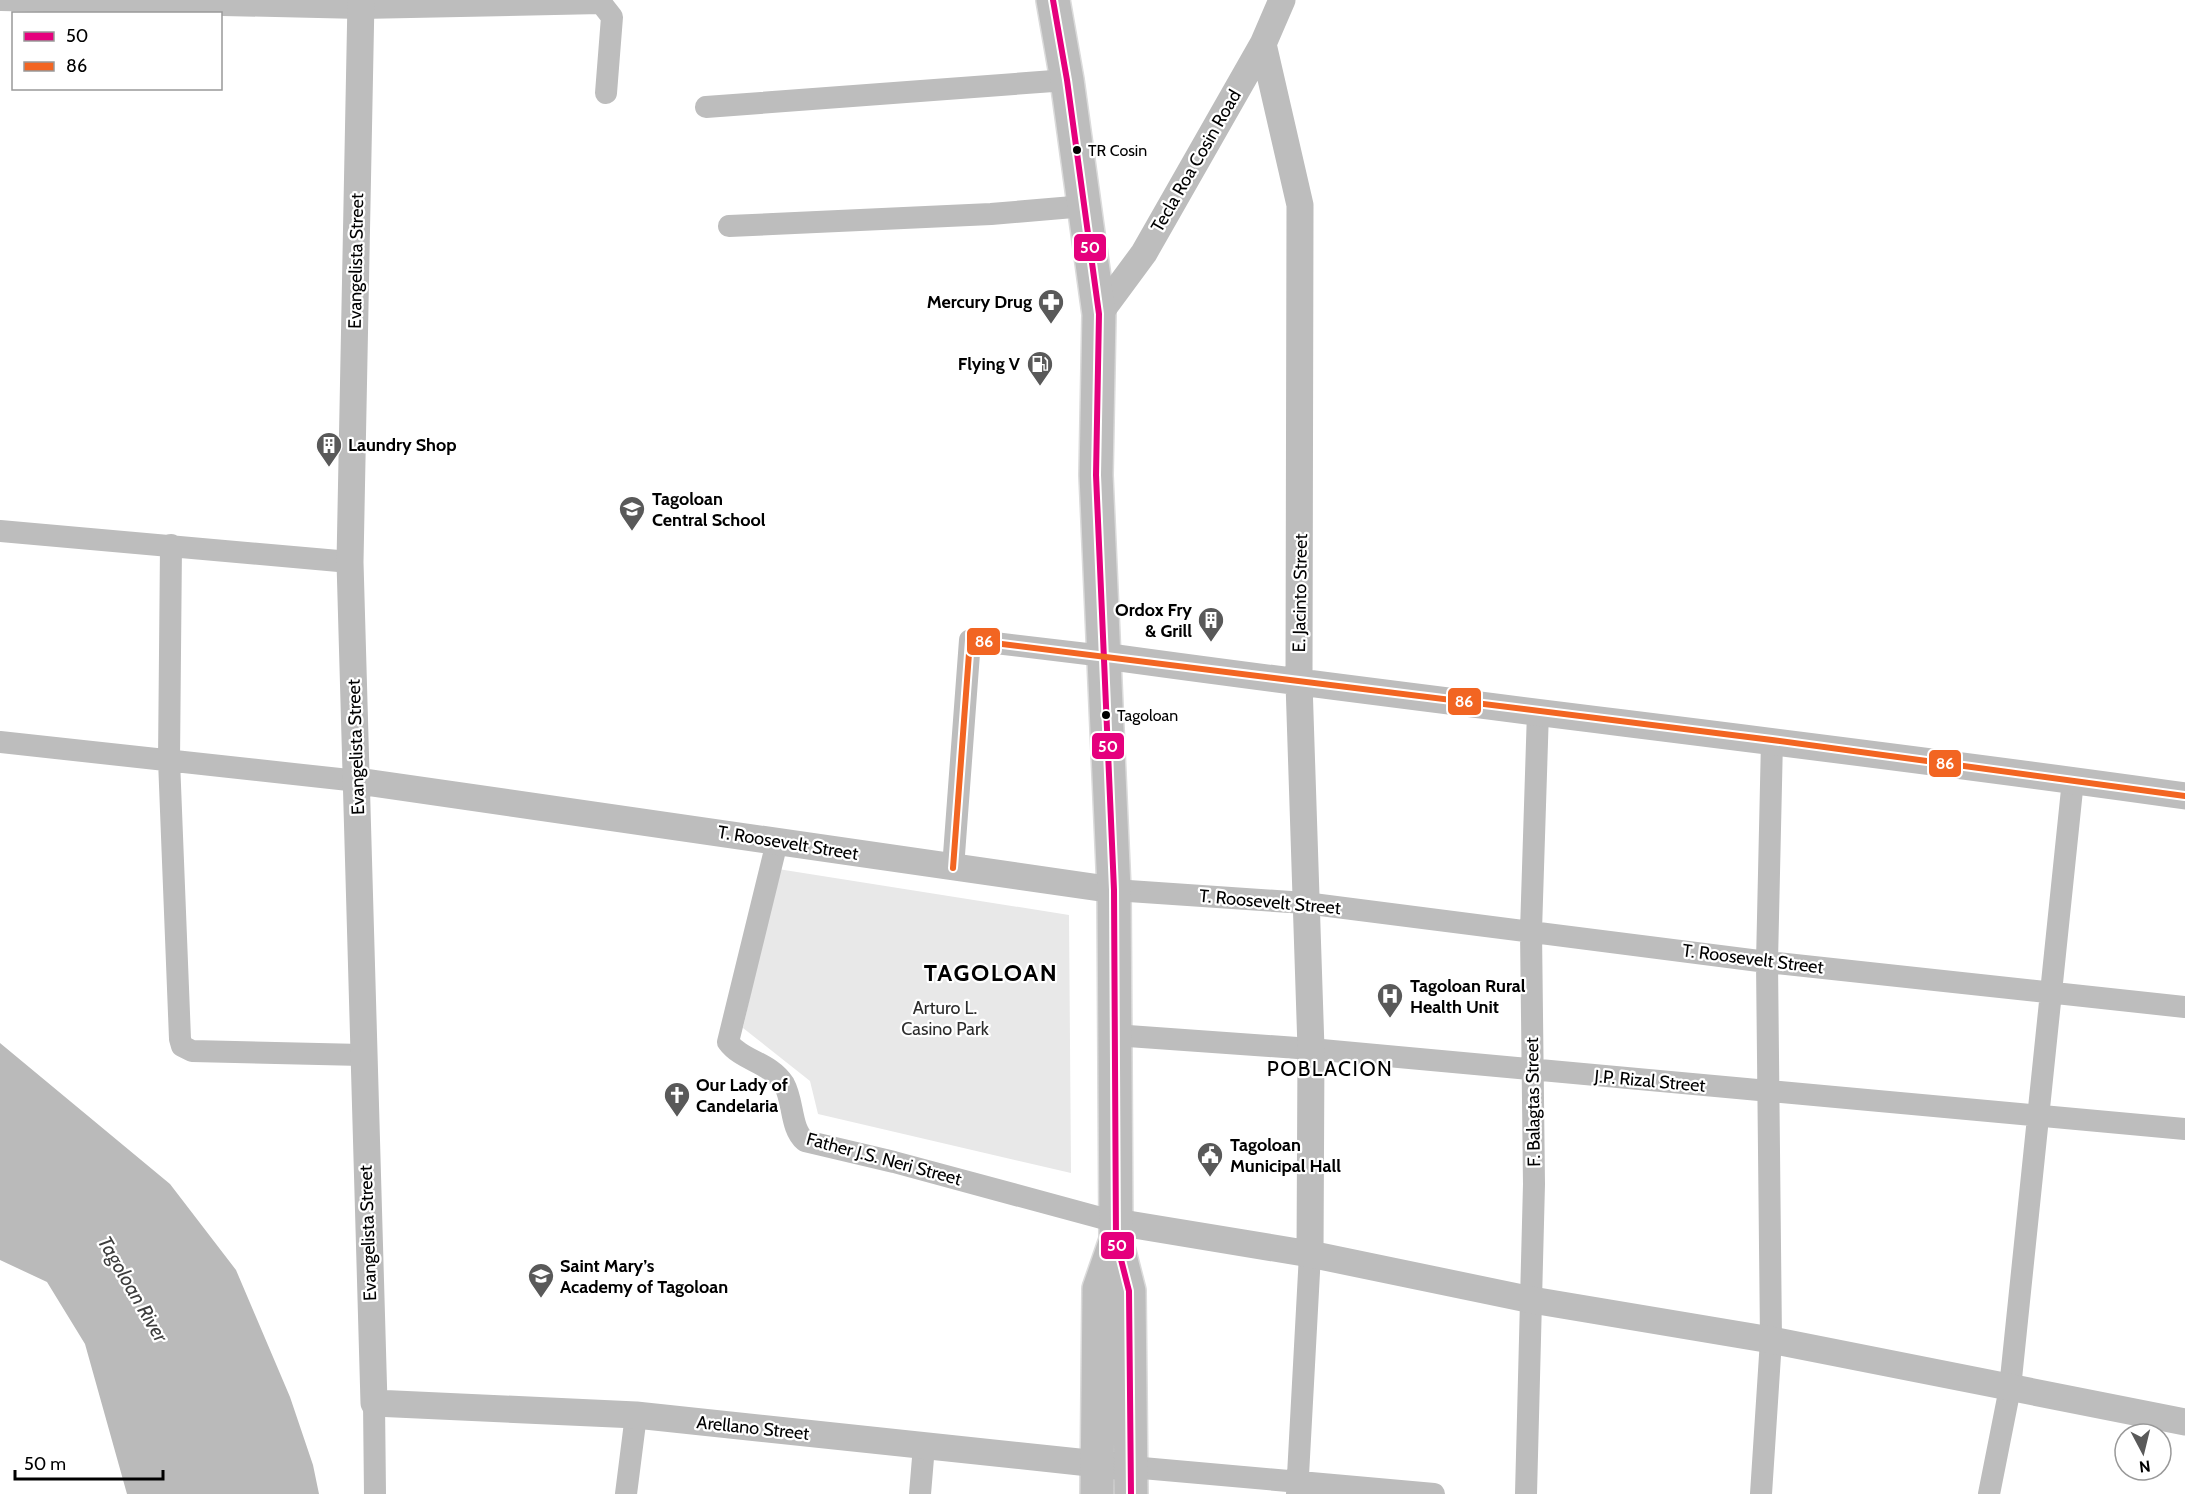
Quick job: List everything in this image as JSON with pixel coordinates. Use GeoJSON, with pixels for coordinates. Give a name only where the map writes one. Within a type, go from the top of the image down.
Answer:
{"type":"FeatureCollection","features":[{"type":"Feature","properties":{"kind":"highway"},"geometry":{"type":"LineString","coordinates":[[1053,0],[1067,80],[1099,314],[1096,475],[1114,890],[1116,1231],[1129,1291],[1131,1481]]}},
{"type":"Feature","properties":{"kind":"highway"},"geometry":{"type":"LineString","coordinates":[[1097,1479],[1099,1289],[1116,1231]]}},
{"type":"Feature","properties":{"kind":"street"},"geometry":{"type":"LineString","coordinates":[[1,0],[361,4],[601,3],[612,17],[606,93]]}},
{"type":"Feature","properties":{"kind":"street","name":"Tecla Roa Cosin Road"},"geometry":{"type":"LineString","coordinates":[[1099,314],[1144,253],[1263,44],[1282,0]]}},
{"type":"Feature","properties":{"kind":"street","name":"Evangelista Street"},"geometry":{"type":"LineString","coordinates":[[361,4],[350,562],[358,782],[362,1055],[375,1494]]}},
{"type":"Feature","properties":{"kind":"street","name":"E. Jacinto Street"},"geometry":{"type":"LineString","coordinates":[[1263,44],[1300,205],[1299,683],[1311,1049],[1310,1254]]}},
{"type":"Feature","properties":{"kind":"street"},"geometry":{"type":"LineString","coordinates":[[706,107],[1067,80]]}},
{"type":"Feature","properties":{"kind":"street"},"geometry":{"type":"LineString","coordinates":[[729,226],[990,214],[1085,206]]}},
{"type":"Feature","properties":{"kind":"street"},"geometry":{"type":"LineString","coordinates":[[0,531],[350,562]]}},
{"type":"Feature","properties":{"kind":"street"},"geometry":{"type":"LineString","coordinates":[[171,545],[169,760],[180,1039],[183,1046],[192,1051],[362,1055]]}},
{"type":"Feature","properties":{"kind":"street"},"geometry":{"type":"LineString","coordinates":[[953,868],[970,640],[1299,683],[1772,740],[2185,796]]}},
{"type":"Feature","properties":{"kind":"street","name":"F. Balagtas Street"},"geometry":{"type":"LineString","coordinates":[[1526,1494],[1532,1300],[1531,931],[1538,711]]}},
{"type":"Feature","properties":{"kind":"street"},"geometry":{"type":"LineString","coordinates":[[1761,1494],[1771,1340],[1767,962],[1772,740]]}},
{"type":"Feature","properties":{"kind":"street"},"geometry":{"type":"LineString","coordinates":[[0,742],[358,782]]}},
{"type":"Feature","properties":{"kind":"street"},"geometry":{"type":"LineString","coordinates":[[1989,1494],[2010,1388],[2036,1117],[2052,994],[2073,780]]}},
{"type":"Feature","properties":{"kind":"street","name":"T. Roosevelt Street"},"geometry":{"type":"LineString","coordinates":[[358,782],[1114,890],[1305,903],[1767,962],[2185,1007]]}},
{"type":"Feature","properties":{"kind":"street","name":"Father J.S. Neri Street"},"geometry":{"type":"LineString","coordinates":[[777,842],[728,1042],[733,1049],[771,1069],[784,1084],[798,1135],[805,1141],[894,1162],[1116,1231]]}},
{"type":"Feature","properties":{"kind":"street","name":"J.P. Rizal Street"},"geometry":{"type":"LineString","coordinates":[[1114,1035],[1311,1049],[2185,1129]]}},
{"type":"Feature","properties":{"kind":"street"},"geometry":{"type":"LineString","coordinates":[[1116,1231],[1310,1254],[1532,1300],[1771,1340],[2185,1422]]}},
{"type":"Feature","properties":{"kind":"street"},"geometry":{"type":"LineString","coordinates":[[1296,1488],[1310,1254]]}},
{"type":"Feature","properties":{"kind":"street","name":"Arellano Street"},"geometry":{"type":"LineString","coordinates":[[374,1403],[636,1415],[924,1446],[1097,1479],[1131,1481]]}},
{"type":"Feature","properties":{"kind":"street"},"geometry":{"type":"LineString","coordinates":[[626,1494],[636,1415]]}},
{"type":"Feature","properties":{"kind":"street"},"geometry":{"type":"LineString","coordinates":[[920,1494],[924,1446]]}},
{"type":"Feature","properties":{"kind":"street"},"geometry":{"type":"LineString","coordinates":[[1131,1481],[1434,1494]]}},
{"type":"Feature","properties":{"kind":"green space","name":"Arturo L. Casino Park"},"geometry":{"type":"Polygon","coordinates":[[[778,869],[1069,915],[1071,1173],[818,1114],[810,1081],[743,1028],[778,869]]]}},
{"type":"Feature","properties":{"kind":"water","name":"Tagoloan River"},"geometry":{"type":"Polygon","coordinates":[[[0,1043],[170,1184],[236,1270],[290,1397],[313,1465],[319,1494],[127,1494],[85,1344],[47,1282],[0,1260],[0,1043]]]}},
{"type":"Feature","properties":{"kind":"transit line","name":"50"},"geometry":{"type":"LineString","coordinates":[[1053,0],[1067,80],[1099,314],[1096,475],[1114,890],[1116,1240],[1129,1291],[1131,1494]]}},
{"type":"Feature","properties":{"kind":"transit line","name":"86"},"geometry":{"type":"LineString","coordinates":[[953,868],[970,640],[1772,740],[2185,796]]}},
{"type":"Feature","properties":{"kind":"place","name":"TR Cosin"},"geometry":{"type":"Point","coordinates":[1077,150]}},
{"type":"Feature","properties":{"kind":"place","name":"Mercury Drug"},"geometry":{"type":"Point","coordinates":[1051,325]}},
{"type":"Feature","properties":{"kind":"place","name":"Flying V"},"geometry":{"type":"Point","coordinates":[1040,387]}},
{"type":"Feature","properties":{"kind":"place","name":"Laundry Shop"},"geometry":{"type":"Point","coordinates":[329,468]}},
{"type":"Feature","properties":{"kind":"place","name":"Tagoloan Central School"},"geometry":{"type":"Point","coordinates":[632,532]}},
{"type":"Feature","properties":{"kind":"place","name":"Ordox Fry & Grill"},"geometry":{"type":"Point","coordinates":[1211,643]}},
{"type":"Feature","properties":{"kind":"place","name":"Tagoloan"},"geometry":{"type":"Point","coordinates":[1106,715]}},
{"type":"Feature","properties":{"kind":"place","name":"Tagoloan Rural Health Unit"},"geometry":{"type":"Point","coordinates":[1390,1019]}},
{"type":"Feature","properties":{"kind":"place","name":"Our Lady of Candelaria"},"geometry":{"type":"Point","coordinates":[677,1118]}},
{"type":"Feature","properties":{"kind":"place","name":"Tagoloan Municipal Hall"},"geometry":{"type":"Point","coordinates":[1210,1178]}},
{"type":"Feature","properties":{"kind":"place","name":"Saint Mary’s Academy of Tagoloan"},"geometry":{"type":"Point","coordinates":[541,1299]}},
{"type":"Feature","properties":{"kind":"district","name":"TAGOLOAN"},"geometry":{"type":"Point","coordinates":[991,972]}},
{"type":"Feature","properties":{"kind":"district","name":"POBLACION"},"geometry":{"type":"Point","coordinates":[1330,1068]}}]}
